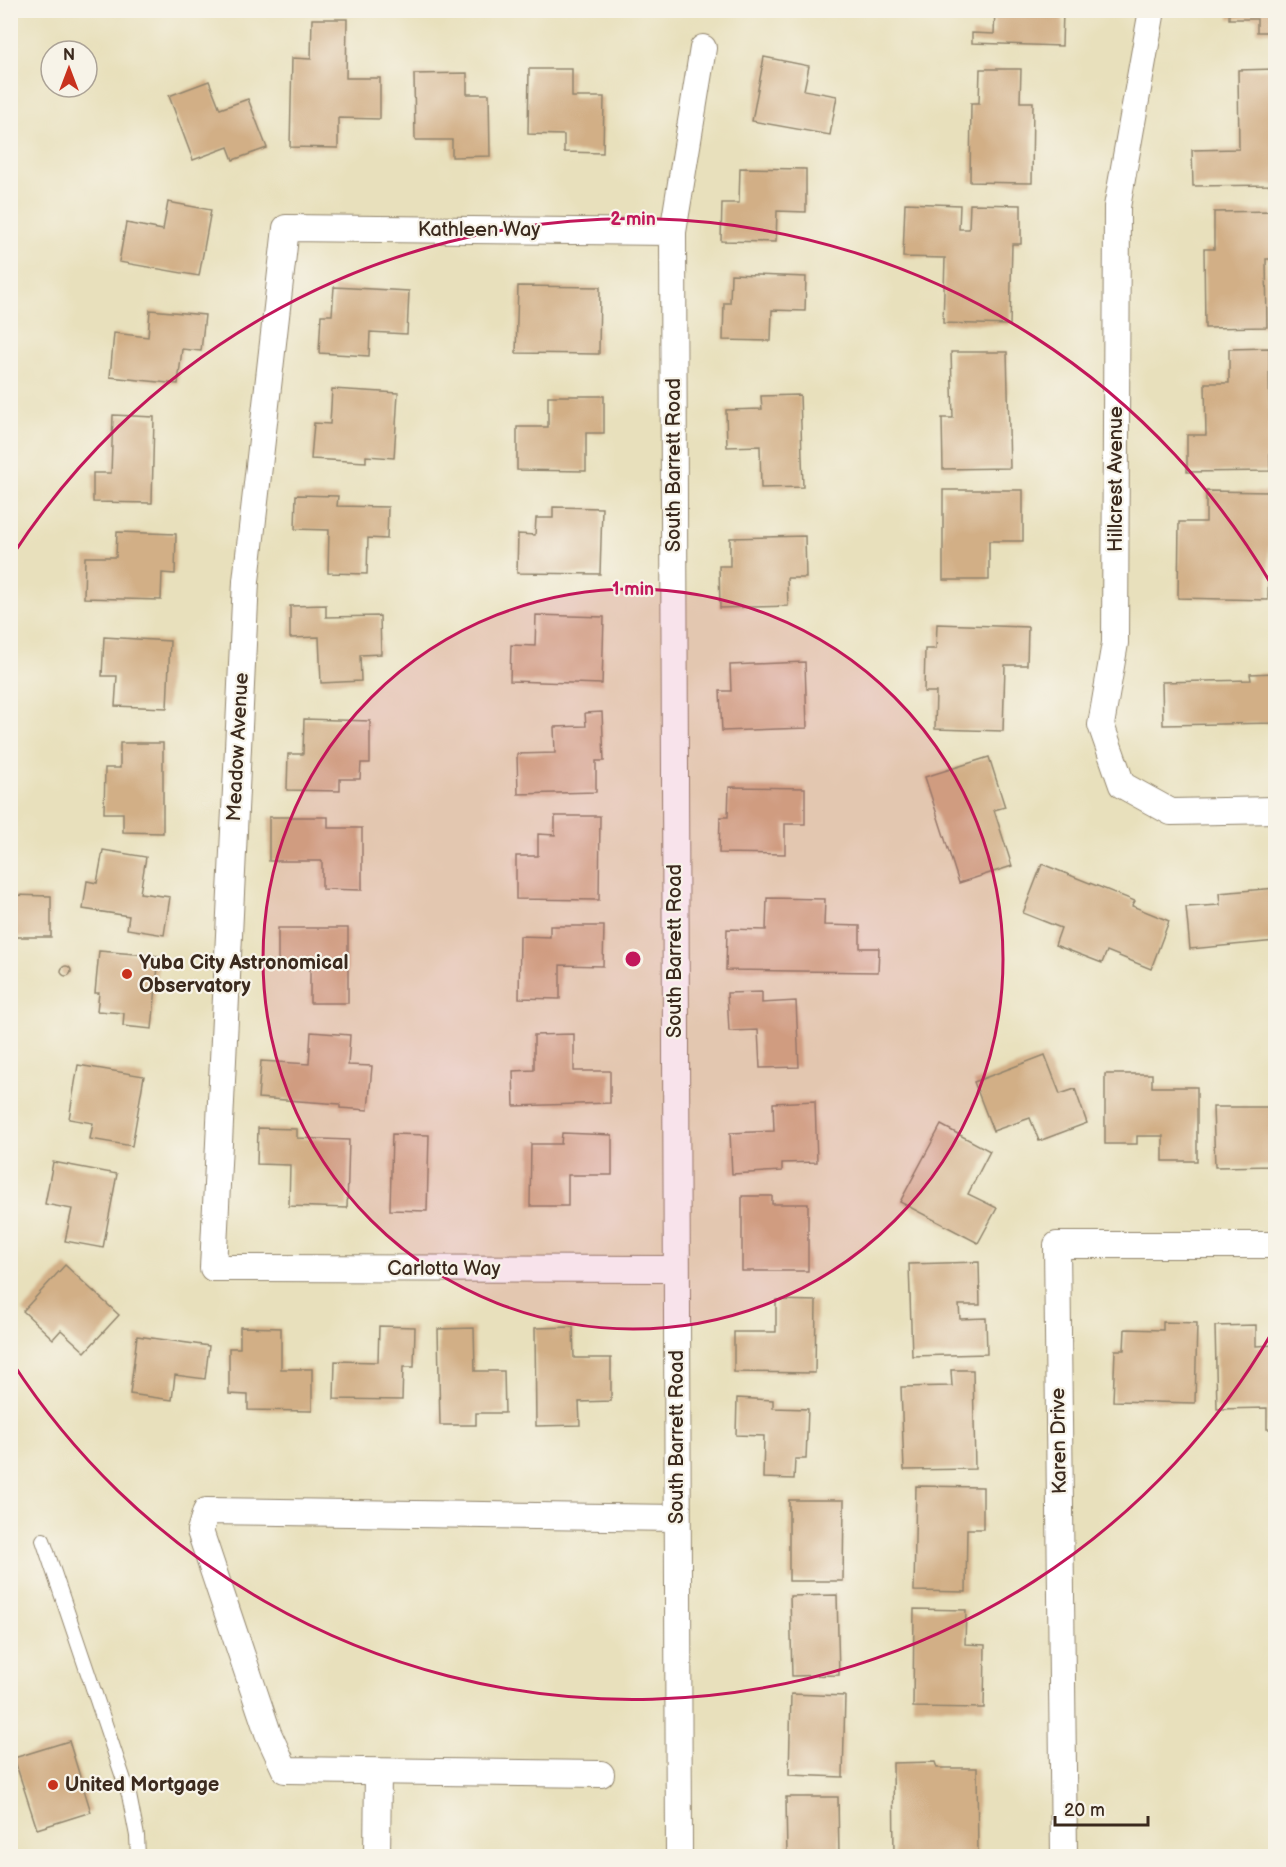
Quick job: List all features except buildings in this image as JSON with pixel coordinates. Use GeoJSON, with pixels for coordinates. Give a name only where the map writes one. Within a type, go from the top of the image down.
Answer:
{"type":"FeatureCollection","features":[{"type":"Feature","properties":{"kind":"street","name":"Hillcrest Avenue"},"geometry":{"type":"LineString","coordinates":[[1152,10],[1117,207],[1115,644],[1101,725],[1122,785],[1171,812],[1275,810]]}},
{"type":"Feature","properties":{"kind":"street","name":"South Barrett Road"},"geometry":{"type":"LineString","coordinates":[[679,1857],[673,232],[703,48]]}},
{"type":"Feature","properties":{"kind":"street","name":"Kathleen Way"},"geometry":{"type":"LineString","coordinates":[[285,228],[673,232]]}},
{"type":"Feature","properties":{"kind":"street","name":"Meadow Avenue"},"geometry":{"type":"LineString","coordinates":[[213,1268],[246,581],[285,228]]}},
{"type":"Feature","properties":{"kind":"street","name":"Karen Drive"},"geometry":{"type":"LineString","coordinates":[[1064,1857],[1057,1245],[1275,1245]]}},
{"type":"Feature","properties":{"kind":"street","name":"Carlotta Way"},"geometry":{"type":"LineString","coordinates":[[213,1268],[676,1269]]}},
{"type":"Feature","properties":{"kind":"street"},"geometry":{"type":"LineString","coordinates":[[601,1774],[285,1770],[268,1733],[200,1530],[206,1511],[677,1518]]}},
{"type":"Feature","properties":{"kind":"street"},"geometry":{"type":"LineString","coordinates":[[377,1857],[378,1772]]}},
{"type":"Feature","properties":{"kind":"lane"},"geometry":{"type":"LineString","coordinates":[[43,1540],[129,1795],[137,1836],[138,1857]]}},
{"type":"Feature","properties":{"kind":"place","name":"Yuba City Astronomical Observatory"},"geometry":{"type":"Point","coordinates":[127,974]}},
{"type":"Feature","properties":{"kind":"place","name":"United Mortgage"},"geometry":{"type":"Point","coordinates":[53,1785]}}]}
